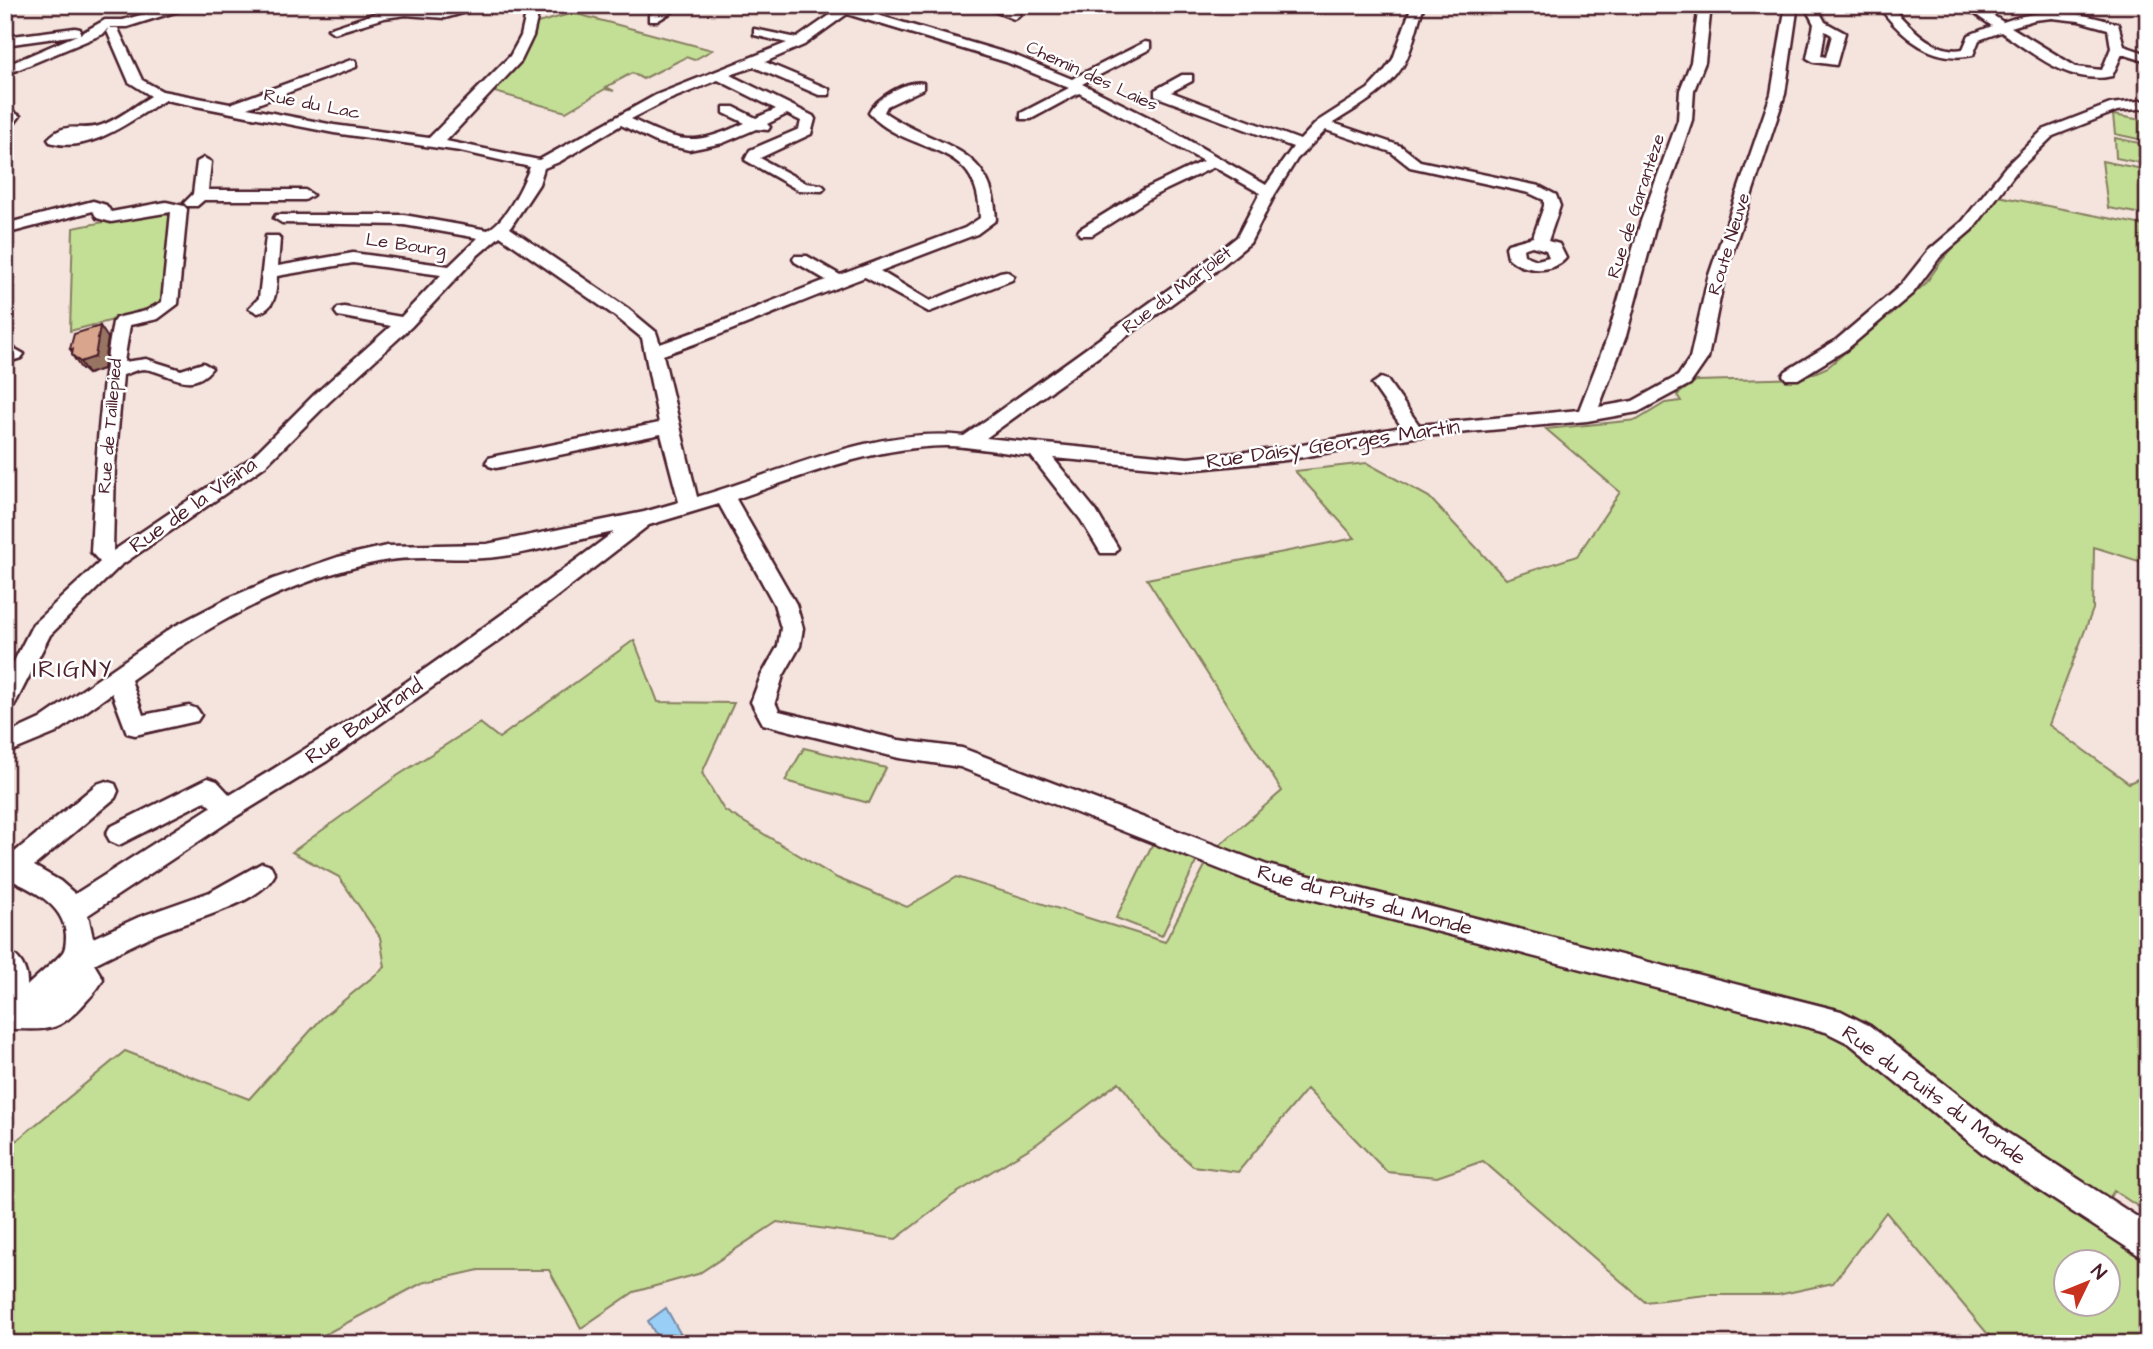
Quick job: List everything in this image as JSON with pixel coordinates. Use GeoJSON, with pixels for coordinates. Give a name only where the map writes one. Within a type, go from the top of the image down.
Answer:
{"type":"FeatureCollection","features":[{"type":"Feature","properties":{"kind":"street"},"geometry":{"type":"LineString","coordinates":[[5,41],[105,26],[191,5]]}},
{"type":"Feature","properties":{"kind":"street"},"geometry":{"type":"LineString","coordinates":[[334,30],[382,15],[406,12],[445,15],[485,5]]}},
{"type":"Feature","properties":{"kind":"street"},"geometry":{"type":"LineString","coordinates":[[431,143],[440,138],[477,101],[516,58],[527,36],[534,5]]}},
{"type":"Feature","properties":{"kind":"street"},"geometry":{"type":"LineString","coordinates":[[653,18],[677,5]]}},
{"type":"Feature","properties":{"kind":"street","name":"Chemin des Laies"},"geometry":{"type":"LineString","coordinates":[[831,5],[849,7],[1011,59],[1076,86],[1268,192]]}},
{"type":"Feature","properties":{"kind":"street","name":"Rue du Marjolet"},"geometry":{"type":"LineString","coordinates":[[968,442],[1200,275],[1240,243],[1268,192],[1301,145],[1323,124],[1373,92],[1388,76],[1399,59],[1418,5]]}},
{"type":"Feature","properties":{"kind":"street","name":"Rue de Garantèze"},"geometry":{"type":"LineString","coordinates":[[1587,415],[1598,380],[1617,337],[1649,221],[1685,120],[1687,90],[1698,62],[1705,5]]}},
{"type":"Feature","properties":{"kind":"street"},"geometry":{"type":"LineString","coordinates":[[1810,5],[1820,24]]}},
{"type":"Feature","properties":{"kind":"street"},"geometry":{"type":"LineString","coordinates":[[1900,5],[1890,10],[1898,22],[1936,51],[1951,54],[1968,52],[1974,38],[2002,28],[2044,14],[2078,18],[2114,27],[2118,48],[2107,72],[2096,75],[2084,73],[2047,56],[2002,28],[1968,5]]}},
{"type":"Feature","properties":{"kind":"street"},"geometry":{"type":"LineString","coordinates":[[983,6],[1014,15]]}},
{"type":"Feature","properties":{"kind":"street"},"geometry":{"type":"LineString","coordinates":[[538,165],[651,102],[799,42],[849,7]]}},
{"type":"Feature","properties":{"kind":"street","name":"Route Neuve"},"geometry":{"type":"LineString","coordinates":[[1587,415],[1639,406],[1684,380],[1696,366],[1721,262],[1778,94],[1790,7]]}},
{"type":"Feature","properties":{"kind":"street"},"geometry":{"type":"LineString","coordinates":[[5,71],[105,26]]}},
{"type":"Feature","properties":{"kind":"street","name":"Rue du Lac"},"geometry":{"type":"LineString","coordinates":[[105,26],[136,82],[149,91],[334,129],[527,160],[538,165]]}},
{"type":"Feature","properties":{"kind":"street"},"geometry":{"type":"LineString","coordinates":[[760,32],[799,42]]}},
{"type":"Feature","properties":{"kind":"street"},"geometry":{"type":"LineString","coordinates":[[1026,116],[1145,46]]}},
{"type":"Feature","properties":{"kind":"street"},"geometry":{"type":"LineString","coordinates":[[2118,48],[2148,58]]}},
{"type":"Feature","properties":{"kind":"street"},"geometry":{"type":"LineString","coordinates":[[754,62],[824,92]]}},
{"type":"Feature","properties":{"kind":"street"},"geometry":{"type":"LineString","coordinates":[[231,108],[351,64]]}},
{"type":"Feature","properties":{"kind":"street"},"geometry":{"type":"LineString","coordinates":[[719,75],[808,119],[806,131],[755,153],[752,160],[803,187],[817,188]]}},
{"type":"Feature","properties":{"kind":"street"},"geometry":{"type":"LineString","coordinates":[[1187,78],[1160,93],[1301,145]]}},
{"type":"Feature","properties":{"kind":"street"},"geometry":{"type":"LineString","coordinates":[[654,352],[723,330],[759,310],[971,231],[988,220],[990,203],[984,180],[968,164],[948,148],[890,125],[876,113],[881,103],[918,86]]}},
{"type":"Feature","properties":{"kind":"street"},"geometry":{"type":"LineString","coordinates":[[101,131],[163,95]]}},
{"type":"Feature","properties":{"kind":"street"},"geometry":{"type":"LineString","coordinates":[[1792,375],[1840,345],[1907,289],[1934,254],[1968,225],[2011,169],[2048,133],[2115,107],[2148,104]]}},
{"type":"Feature","properties":{"kind":"street"},"geometry":{"type":"LineString","coordinates":[[676,144],[706,143],[758,125],[787,109]]}},
{"type":"Feature","properties":{"kind":"street"},"geometry":{"type":"LineString","coordinates":[[729,110],[758,125]]}},
{"type":"Feature","properties":{"kind":"street"},"geometry":{"type":"LineString","coordinates":[[5,111],[13,116],[5,126]]}},
{"type":"Feature","properties":{"kind":"street"},"geometry":{"type":"LineString","coordinates":[[621,120],[694,154]]}},
{"type":"Feature","properties":{"kind":"street"},"geometry":{"type":"LineString","coordinates":[[1323,124],[1396,149],[1415,164],[1534,189],[1551,198],[1552,206],[1539,242]]}},
{"type":"Feature","properties":{"kind":"street"},"geometry":{"type":"LineString","coordinates":[[1086,232],[1150,192],[1214,161]]}},
{"type":"Feature","properties":{"kind":"street"},"geometry":{"type":"LineString","coordinates":[[5,229],[93,206],[101,208],[103,215],[111,217],[166,207],[178,209],[196,202],[200,195],[204,162]]}},
{"type":"Feature","properties":{"kind":"street","name":"Rue de la Visina"},"geometry":{"type":"LineString","coordinates":[[5,702],[41,630],[113,561],[258,462],[322,398],[405,323],[496,232],[531,184],[538,165]]}},
{"type":"Feature","properties":{"kind":"street"},"geometry":{"type":"LineString","coordinates":[[200,195],[305,195]]}},
{"type":"Feature","properties":{"kind":"street","name":"Rue de Taillepied"},"geometry":{"type":"LineString","coordinates":[[113,561],[101,552],[113,372],[122,322],[152,315],[170,304],[178,209]]}},
{"type":"Feature","properties":{"kind":"street"},"geometry":{"type":"LineString","coordinates":[[282,218],[404,220],[496,232],[621,312],[650,336],[669,428],[690,507]]}},
{"type":"Feature","properties":{"kind":"street"},"geometry":{"type":"LineString","coordinates":[[258,308],[267,299],[272,239]]}},
{"type":"Feature","properties":{"kind":"street","name":"Le Bourg"},"geometry":{"type":"LineString","coordinates":[[269,273],[354,258],[454,272]]}},
{"type":"Feature","properties":{"kind":"street"},"geometry":{"type":"LineString","coordinates":[[801,259],[839,281]]}},
{"type":"Feature","properties":{"kind":"street"},"geometry":{"type":"LineString","coordinates":[[866,270],[929,307],[1006,276]]}},
{"type":"Feature","properties":{"kind":"street"},"geometry":{"type":"LineString","coordinates":[[344,312],[405,323]]}},
{"type":"Feature","properties":{"kind":"street"},"geometry":{"type":"LineString","coordinates":[[113,372],[144,363],[184,377],[203,368]]}},
{"type":"Feature","properties":{"kind":"street"},"geometry":{"type":"LineString","coordinates":[[1381,384],[1414,431]]}},
{"type":"Feature","properties":{"kind":"street","name":"Rue Daisy Georges Martin"},"geometry":{"type":"LineString","coordinates":[[645,519],[690,507],[847,454],[920,442],[968,442],[1188,464],[1286,454],[1414,431],[1587,415]]}},
{"type":"Feature","properties":{"kind":"street"},"geometry":{"type":"LineString","coordinates":[[496,462],[669,428]]}},
{"type":"Feature","properties":{"kind":"street"},"geometry":{"type":"LineString","coordinates":[[1037,451],[1089,516],[1108,548]]}},
{"type":"Feature","properties":{"kind":"street","name":"Rue du Puits du Monde"},"geometry":{"type":"LineString","coordinates":[[724,496],[785,604],[792,628],[789,646],[772,676],[763,702],[771,718],[899,749],[962,758],[1265,876],[1831,1020],[1860,1035],[1995,1143],[2148,1244]]}},
{"type":"Feature","properties":{"kind":"street","name":"Rue Baudrand"},"geometry":{"type":"LineString","coordinates":[[73,910],[228,809],[319,754],[492,633],[601,541],[645,519]]}},
{"type":"Feature","properties":{"kind":"street"},"geometry":{"type":"LineString","coordinates":[[5,744],[48,726],[181,633],[237,603],[281,584],[345,562],[387,553],[487,551],[601,541]]}},
{"type":"Feature","properties":{"kind":"street"},"geometry":{"type":"LineString","coordinates":[[118,676],[135,726],[189,715]]}},
{"type":"Feature","properties":{"kind":"street"},"geometry":{"type":"LineString","coordinates":[[119,834],[208,788],[228,809]]}},
{"type":"Feature","properties":{"kind":"street"},"geometry":{"type":"LineString","coordinates":[[75,960],[81,944],[73,910],[49,885],[9,866],[106,791]]}},
{"type":"Feature","properties":{"kind":"street"},"geometry":{"type":"LineString","coordinates":[[75,960],[148,925],[218,901],[262,874]]}},
{"type":"Feature","properties":{"kind":"street"},"geometry":{"type":"LineString","coordinates":[[13,1021],[55,1015],[89,979],[75,960]]}},
{"type":"Feature","properties":{"kind":"street"},"geometry":{"type":"LineString","coordinates":[[5,962],[14,973],[15,990],[5,1003]]}},
{"type":"Feature","properties":{"kind":"green space"},"geometry":{"type":"Polygon","coordinates":[[[573,13],[712,50],[694,60],[686,57],[643,79],[632,73],[606,87],[614,91],[605,89],[566,112],[491,91],[530,46],[534,24],[573,13]]]}},
{"type":"Feature","properties":{"kind":"green space"},"geometry":{"type":"Polygon","coordinates":[[[2113,115],[2142,120],[2143,140],[2115,134],[2113,115]]]}},
{"type":"Feature","properties":{"kind":"green space"},"geometry":{"type":"Polygon","coordinates":[[[2115,138],[2144,144],[2146,164],[2116,158],[2115,138]]]}},
{"type":"Feature","properties":{"kind":"green space"},"geometry":{"type":"Polygon","coordinates":[[[2102,161],[2148,170],[2148,215],[2108,208],[2102,161]]]}},
{"type":"Feature","properties":{"kind":"green space"},"geometry":{"type":"Polygon","coordinates":[[[1998,196],[2148,226],[2148,564],[2094,547],[2093,609],[2049,725],[2129,783],[2148,774],[2148,1213],[2114,1191],[2106,1203],[2006,1139],[1870,1026],[1836,1008],[1267,873],[1216,852],[1220,845],[1282,791],[1147,579],[1355,538],[1295,471],[1367,463],[1429,497],[1506,579],[1577,556],[1620,492],[1546,429],[1637,420],[1665,403],[1681,401],[1677,395],[1696,381],[1803,378],[1828,367],[1925,284],[1943,259],[1998,196]]]}},
{"type":"Feature","properties":{"kind":"green space"},"geometry":{"type":"Polygon","coordinates":[[[165,210],[172,212],[165,304],[150,311],[150,308],[137,311],[137,314],[70,331],[73,228],[165,210]]]}},
{"type":"Feature","properties":{"kind":"green space"},"geometry":{"type":"Polygon","coordinates":[[[634,640],[658,702],[734,703],[702,773],[724,810],[837,878],[907,907],[957,877],[1165,942],[1207,862],[1829,1027],[2148,1247],[2148,1337],[2111,1344],[1996,1344],[1886,1212],[1833,1283],[1778,1295],[1707,1295],[1645,1302],[1483,1161],[1437,1177],[1387,1172],[1307,1089],[1238,1172],[1193,1166],[1158,1134],[1119,1082],[1038,1143],[952,1196],[896,1239],[777,1222],[698,1274],[634,1292],[581,1328],[549,1270],[479,1270],[422,1283],[307,1344],[5,1344],[5,1150],[125,1051],[249,1099],[322,1018],[385,967],[380,937],[339,877],[292,852],[397,776],[480,723],[499,738],[634,640]]]}},
{"type":"Feature","properties":{"kind":"green space"},"geometry":{"type":"Polygon","coordinates":[[[804,748],[886,768],[869,803],[785,781],[804,748]]]}},
{"type":"Feature","properties":{"kind":"green space"},"geometry":{"type":"Polygon","coordinates":[[[1153,843],[1197,860],[1162,936],[1116,918],[1153,843]]]}},
{"type":"Feature","properties":{"kind":"water"},"geometry":{"type":"Polygon","coordinates":[[[666,1308],[686,1344],[661,1344],[648,1321],[666,1308]]]}},
{"type":"Feature","properties":{"kind":"building"},"geometry":{"type":"Polygon","coordinates":[[[100,326],[95,357],[80,362],[72,355],[73,349],[70,349],[74,334],[100,326]]]}},
{"type":"Feature","properties":{"kind":"district","name":"IRIGNY"},"geometry":{"type":"Point","coordinates":[73,670]}}]}
